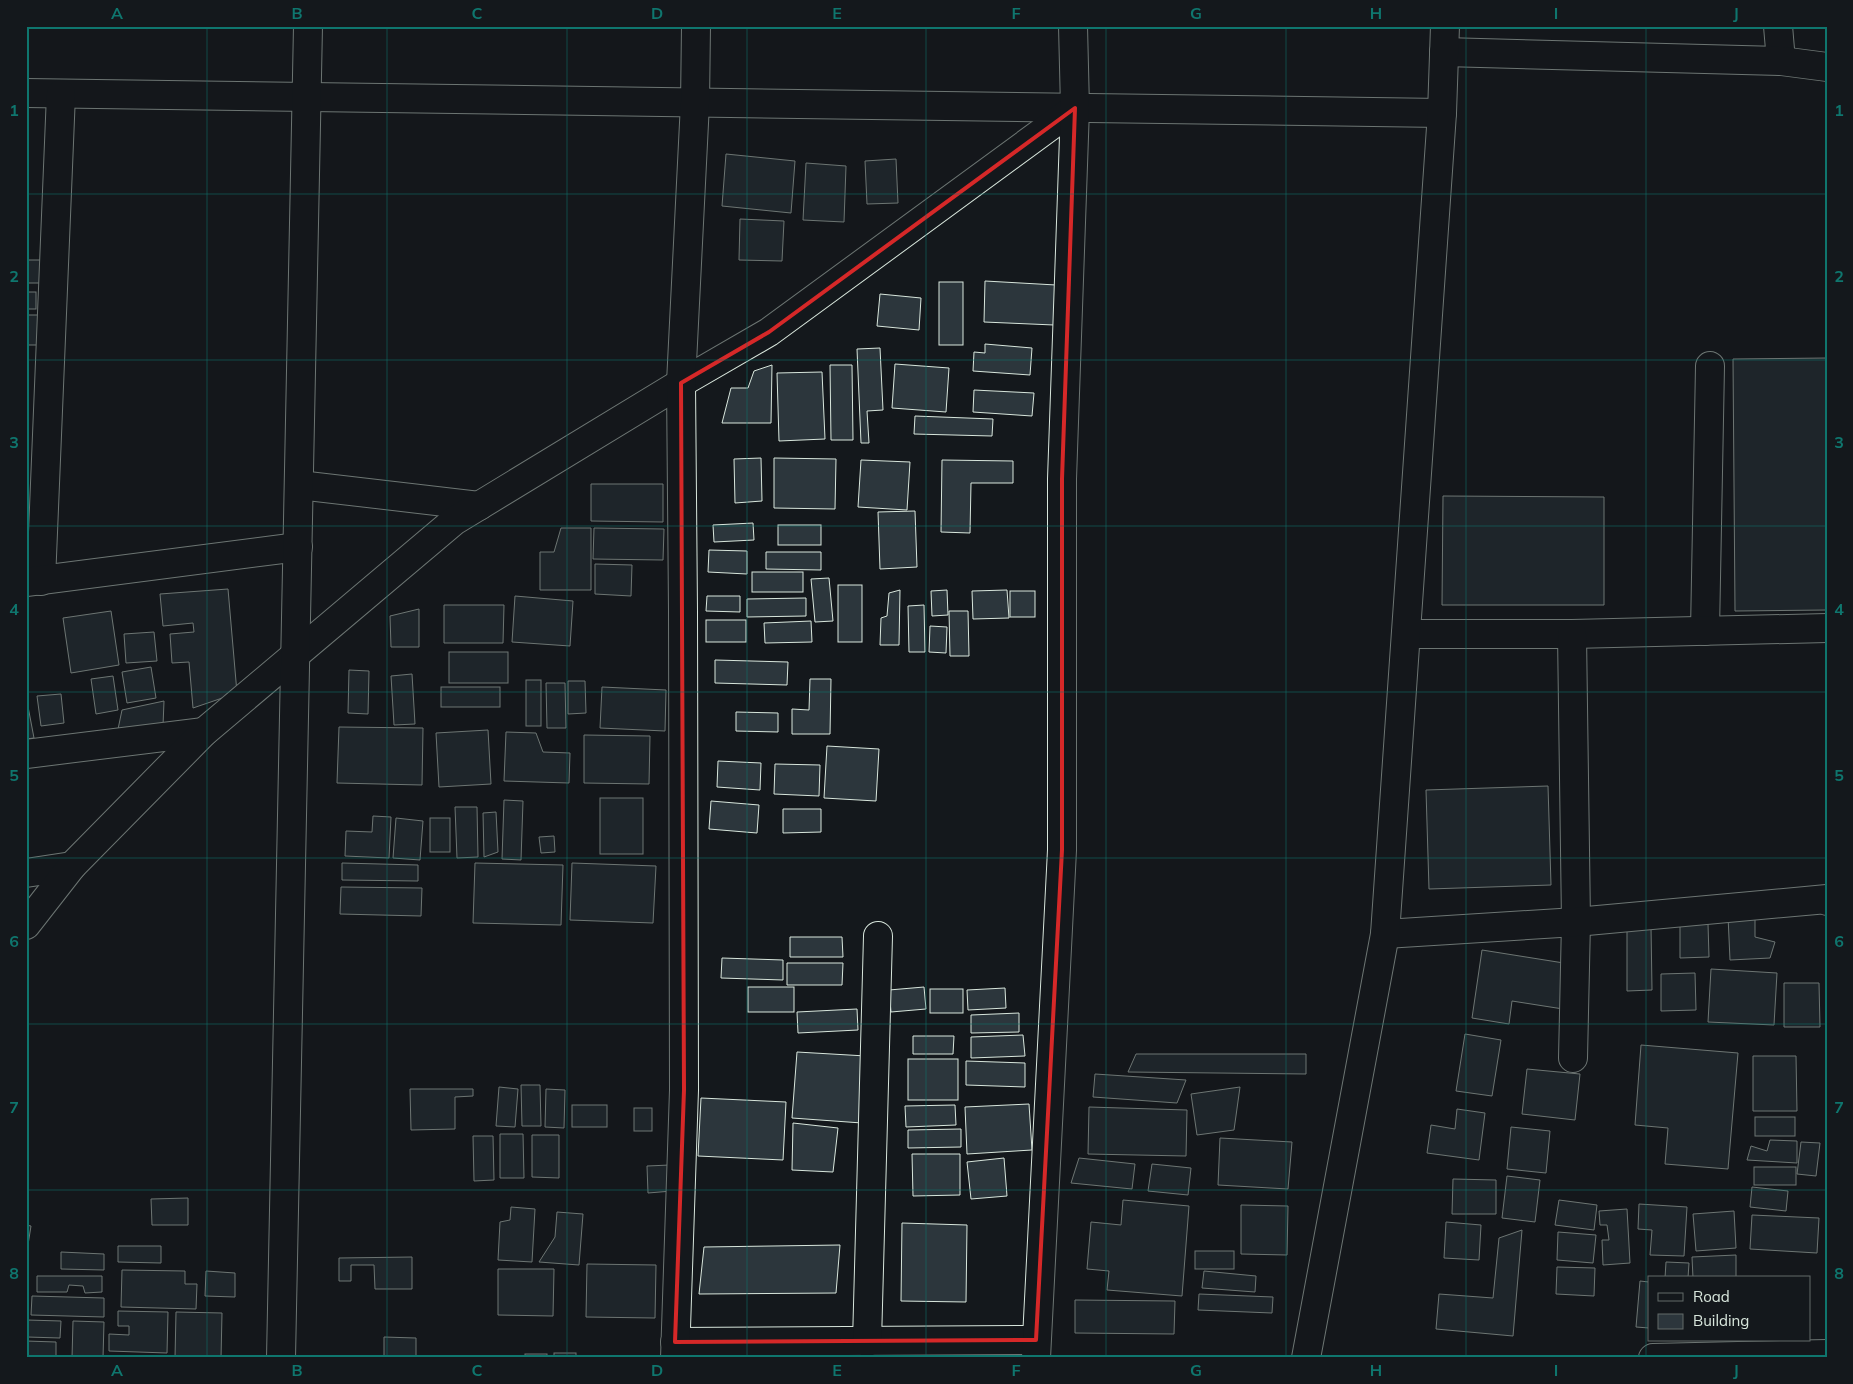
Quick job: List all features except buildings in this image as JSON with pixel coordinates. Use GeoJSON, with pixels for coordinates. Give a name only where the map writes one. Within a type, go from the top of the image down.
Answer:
{"type":"FeatureCollection","features":[{"type":"Feature","properties":{"kind":"street"},"geometry":{"type":"LineString","coordinates":[[281,1358],[308,26]]}},
{"type":"Feature","properties":{"kind":"street"},"geometry":{"type":"LineString","coordinates":[[696,26],[695,103],[681,383],[684,1090],[675,1350],[867,1342],[1036,1349],[1062,850],[1062,478],[1075,108],[1073,26]]}},
{"type":"Feature","properties":{"kind":"street"},"geometry":{"type":"LineString","coordinates":[[1778,26],[1781,61]]}},
{"type":"Feature","properties":{"kind":"street"},"geometry":{"type":"LineString","coordinates":[[1306,1358],[1385,934],[1442,113],[1445,39],[1781,61],[1827,67]]}},
{"type":"Feature","properties":{"kind":"street"},"geometry":{"type":"LineString","coordinates":[[26,93],[1442,113]]}},
{"type":"Feature","properties":{"kind":"street"},"geometry":{"type":"LineString","coordinates":[[61,94],[34,581],[298,548]]}},
{"type":"Feature","properties":{"kind":"street"},"geometry":{"type":"LineString","coordinates":[[26,925],[72,866],[204,732],[454,521],[681,383],[769,332],[1075,108]]}},
{"type":"Feature","properties":{"kind":"street"},"geometry":{"type":"LineString","coordinates":[[1705,631],[1710,366]]}},
{"type":"Feature","properties":{"kind":"street"},"geometry":{"type":"LineString","coordinates":[[299,485],[479,506]]}},
{"type":"Feature","properties":{"kind":"street"},"geometry":{"type":"LineString","coordinates":[[1406,634],[1572,634],[1827,628]]}},
{"type":"Feature","properties":{"kind":"street"},"geometry":{"type":"LineString","coordinates":[[1572,634],[1576,922],[1573,1058]]}},
{"type":"Feature","properties":{"kind":"street"},"geometry":{"type":"LineString","coordinates":[[26,754],[204,732]]}},
{"type":"Feature","properties":{"kind":"street"},"geometry":{"type":"LineString","coordinates":[[26,873],[72,866]]}},
{"type":"Feature","properties":{"kind":"street"},"geometry":{"type":"LineString","coordinates":[[1385,934],[1576,922],[1827,899],[1827,901]]}},
{"type":"Feature","properties":{"kind":"street"},"geometry":{"type":"LineString","coordinates":[[867,1342],[878,936]]}},
{"type":"Feature","properties":{"kind":"street"},"geometry":{"type":"LineString","coordinates":[[1653,1358],[1827,1354]]}},
{"type":"Feature","properties":{"kind":"highlighted area"},"geometry":{"type":"Polygon","coordinates":[[[1075,108],[1062,479],[1062,850],[1036,1340],[675,1342],[684,1090],[681,383],[769,332],[1075,108]]]}}]}
